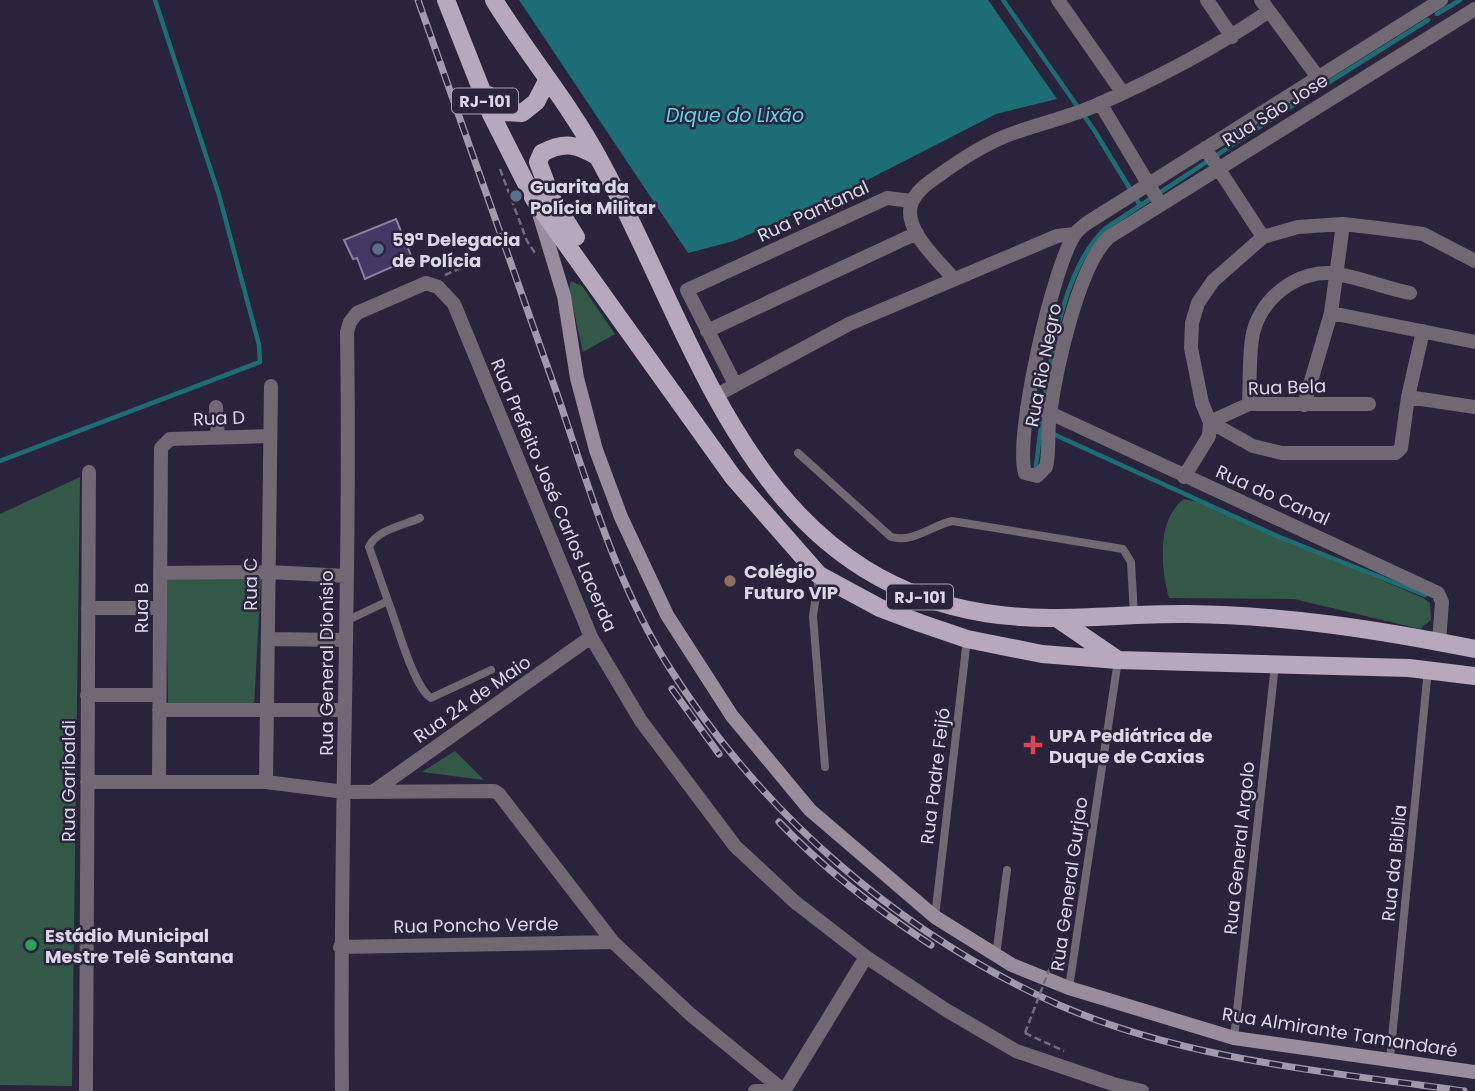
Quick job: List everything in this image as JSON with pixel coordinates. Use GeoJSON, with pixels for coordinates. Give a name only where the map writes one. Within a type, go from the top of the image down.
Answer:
{"type":"FeatureCollection","features":[{"type":"Feature","properties":{"kind":"main road","name":"RJ-101"},"geometry":{"type":"LineString","coordinates":[[446,0],[491,114],[534,199],[733,477],[819,575],[880,608],[967,639],[1042,654],[1118,660],[1275,662],[1428,669],[1475,676]]}},
{"type":"Feature","properties":{"kind":"main road","name":"RJ-101"},"geometry":{"type":"LineString","coordinates":[[494,0],[599,158],[715,396],[779,494],[811,531],[842,554],[915,596],[985,613],[1058,619],[1134,615],[1301,620],[1475,649]]}},
{"type":"Feature","properties":{"kind":"main road"},"geometry":{"type":"LineString","coordinates":[[468,58],[494,105],[512,115],[531,108],[548,79]]}},
{"type":"Feature","properties":{"kind":"main road"},"geometry":{"type":"LineString","coordinates":[[599,158],[583,148],[567,144],[542,153],[539,168],[552,199],[592,263],[618,317]]}},
{"type":"Feature","properties":{"kind":"main road","name":"Rua Almirante Tamandaré"},"geometry":{"type":"LineString","coordinates":[[534,199],[564,296],[578,378],[596,450],[621,517],[667,615],[732,716],[810,810],[934,917],[996,956],[1069,988],[1234,1038],[1475,1072]]}},
{"type":"Feature","properties":{"kind":"main road"},"geometry":{"type":"LineString","coordinates":[[1058,619],[1118,660]]}},
{"type":"Feature","properties":{"kind":"street"},"geometry":{"type":"LineString","coordinates":[[1058,0],[1122,92]]}},
{"type":"Feature","properties":{"kind":"street"},"geometry":{"type":"LineString","coordinates":[[1207,0],[1233,37]]}},
{"type":"Feature","properties":{"kind":"street","name":"Rua Sāo Jose"},"geometry":{"type":"LineString","coordinates":[[715,396],[849,324],[1058,236],[1075,234],[1087,223],[1124,212],[1153,193],[1206,149],[1317,76],[1441,0]]}},
{"type":"Feature","properties":{"kind":"street"},"geometry":{"type":"LineString","coordinates":[[953,278],[917,233],[909,214],[912,201],[921,189],[956,163],[1008,135],[1070,116],[1097,104],[1233,37],[1265,6],[1317,76]]}},
{"type":"Feature","properties":{"kind":"street","name":"Rua Sāo Jose"},"geometry":{"type":"LineString","coordinates":[[1098,247],[1124,212],[1153,193],[1218,166],[1475,9]]}},
{"type":"Feature","properties":{"kind":"street"},"geometry":{"type":"LineString","coordinates":[[1097,104],[1153,193]]}},
{"type":"Feature","properties":{"kind":"street"},"geometry":{"type":"LineString","coordinates":[[1206,149],[1263,237]]}},
{"type":"Feature","properties":{"kind":"street","name":"Rua Pantanal"},"geometry":{"type":"LineString","coordinates":[[735,384],[687,290],[887,198],[912,201]]}},
{"type":"Feature","properties":{"kind":"street"},"geometry":{"type":"LineString","coordinates":[[1304,405],[1331,313],[1343,224]]}},
{"type":"Feature","properties":{"kind":"street"},"geometry":{"type":"LineString","coordinates":[[1184,477],[1209,436],[1210,422],[1202,403],[1191,348],[1192,323],[1198,303],[1213,281],[1263,237],[1298,227],[1343,224],[1423,234],[1475,261]]}},
{"type":"Feature","properties":{"kind":"street"},"geometry":{"type":"LineString","coordinates":[[707,331],[917,233]]}},
{"type":"Feature","properties":{"kind":"street"},"geometry":{"type":"LineString","coordinates":[[1042,417],[1048,313],[1063,261],[1075,234]]}},
{"type":"Feature","properties":{"kind":"street","name":"Rua Rio Negro"},"geometry":{"type":"LineString","coordinates":[[1042,417],[1047,461],[1043,473],[1030,477],[1025,473],[1022,448],[1042,417],[1078,289],[1098,247]]}},
{"type":"Feature","properties":{"kind":"street"},"geometry":{"type":"LineString","coordinates":[[1249,404],[1252,338],[1263,312],[1283,289],[1293,282],[1307,275],[1337,274],[1410,293]]}},
{"type":"Feature","properties":{"kind":"street","name":"Rua General Dionísio"},"geometry":{"type":"LineString","coordinates":[[342,1091],[340,947],[345,792],[350,322],[357,313],[426,283]]}},
{"type":"Feature","properties":{"kind":"street","name":"Rua Prefeito José Carlos Lacerda"},"geometry":{"type":"LineString","coordinates":[[426,283],[438,287],[454,304],[591,637],[641,721],[735,846],[795,902],[866,957],[946,1010],[1016,1051],[1113,1084],[1142,1091]]}},
{"type":"Feature","properties":{"kind":"street"},"geometry":{"type":"LineString","coordinates":[[1331,313],[1475,342]]}},
{"type":"Feature","properties":{"kind":"street"},"geometry":{"type":"LineString","coordinates":[[1210,422],[1252,446],[1282,453],[1396,453],[1401,448],[1408,397],[1423,331]]}},
{"type":"Feature","properties":{"kind":"street","name":"Rua C"},"geometry":{"type":"LineString","coordinates":[[266,782],[271,386]]}},
{"type":"Feature","properties":{"kind":"street"},"geometry":{"type":"LineString","coordinates":[[1408,397],[1475,407]]}},
{"type":"Feature","properties":{"kind":"street","name":"Rua Bela"},"geometry":{"type":"LineString","coordinates":[[1210,422],[1249,404],[1369,404]]}},
{"type":"Feature","properties":{"kind":"street"},"geometry":{"type":"LineString","coordinates":[[216,407],[218,437]]}},
{"type":"Feature","properties":{"kind":"street","name":"Rua do Canal"},"geometry":{"type":"LineString","coordinates":[[1042,417],[1184,477],[1438,593],[1442,601],[1439,642]]}},
{"type":"Feature","properties":{"kind":"street","name":"Rua D"},"geometry":{"type":"LineString","coordinates":[[170,439],[269,436]]}},
{"type":"Feature","properties":{"kind":"street","name":"Rua B"},"geometry":{"type":"LineString","coordinates":[[159,780],[161,448],[170,439]]}},
{"type":"Feature","properties":{"kind":"street","name":"Rua Garibaldi"},"geometry":{"type":"LineString","coordinates":[[86,1091],[89,472]]}},
{"type":"Feature","properties":{"kind":"street"},"geometry":{"type":"LineString","coordinates":[[160,573],[269,572],[346,576]]}},
{"type":"Feature","properties":{"kind":"street"},"geometry":{"type":"LineString","coordinates":[[88,608],[160,608]]}},
{"type":"Feature","properties":{"kind":"street","name":"Rua 24 de Maio"},"geometry":{"type":"LineString","coordinates":[[374,791],[591,637]]}},
{"type":"Feature","properties":{"kind":"street"},"geometry":{"type":"LineString","coordinates":[[268,639],[346,640]]}},
{"type":"Feature","properties":{"kind":"street"},"geometry":{"type":"LineString","coordinates":[[87,695],[268,710],[345,710]]}},
{"type":"Feature","properties":{"kind":"street"},"geometry":{"type":"LineString","coordinates":[[87,782],[266,782],[345,792],[488,790],[499,794],[613,942],[690,1014],[784,1091]]}},
{"type":"Feature","properties":{"kind":"street","name":"Rua Poncho Verde"},"geometry":{"type":"LineString","coordinates":[[340,947],[613,942]]}},
{"type":"Feature","properties":{"kind":"street"},"geometry":{"type":"LineString","coordinates":[[784,1091],[866,957]]}},
{"type":"Feature","properties":{"kind":"street"},"geometry":{"type":"LineString","coordinates":[[755,1091],[784,1091]]}},
{"type":"Feature","properties":{"kind":"lane"},"geometry":{"type":"LineString","coordinates":[[798,453],[891,537],[910,539],[933,526],[952,521],[1123,549],[1131,562],[1134,615]]}},
{"type":"Feature","properties":{"kind":"lane"},"geometry":{"type":"LineString","coordinates":[[420,518],[384,532],[372,540],[369,547],[415,672],[426,695],[431,698],[491,670]]}},
{"type":"Feature","properties":{"kind":"lane"},"geometry":{"type":"LineString","coordinates":[[819,575],[813,616],[825,767]]}},
{"type":"Feature","properties":{"kind":"lane"},"geometry":{"type":"LineString","coordinates":[[346,621],[388,601]]}},
{"type":"Feature","properties":{"kind":"lane","name":"Rua Padre Feijó"},"geometry":{"type":"LineString","coordinates":[[934,917],[967,639]]}},
{"type":"Feature","properties":{"kind":"lane","name":"Rua General Gurjao"},"geometry":{"type":"LineString","coordinates":[[1069,988],[1118,660]]}},
{"type":"Feature","properties":{"kind":"lane","name":"Rua General Argolo"},"geometry":{"type":"LineString","coordinates":[[1234,1038],[1275,662]]}},
{"type":"Feature","properties":{"kind":"lane","name":"Rua da Biblia"},"geometry":{"type":"LineString","coordinates":[[1390,1059],[1428,669]]}},
{"type":"Feature","properties":{"kind":"lane"},"geometry":{"type":"LineString","coordinates":[[996,956],[1007,870]]}},
{"type":"Feature","properties":{"kind":"path"},"geometry":{"type":"LineString","coordinates":[[498,159],[527,241],[542,263]]}},
{"type":"Feature","properties":{"kind":"path"},"geometry":{"type":"LineString","coordinates":[[1024,1033],[1054,957]]}},
{"type":"Feature","properties":{"kind":"shaded area"},"geometry":{"type":"Polygon","coordinates":[[[571,281],[582,286],[615,334],[583,352],[569,289],[571,281]]]}},
{"type":"Feature","properties":{"kind":"shaded area"},"geometry":{"type":"Polygon","coordinates":[[[80,477],[72,1086],[0,1085],[0,514],[80,477]]]}},
{"type":"Feature","properties":{"kind":"shaded area"},"geometry":{"type":"Polygon","coordinates":[[[1184,499],[1202,503],[1423,598],[1430,603],[1431,620],[1420,629],[1294,599],[1169,598],[1163,559],[1165,531],[1175,508],[1184,499]]]}},
{"type":"Feature","properties":{"kind":"shaded area"},"geometry":{"type":"Polygon","coordinates":[[[261,578],[254,706],[168,705],[166,580],[261,578]]]}},
{"type":"Feature","properties":{"kind":"shaded area"},"geometry":{"type":"Polygon","coordinates":[[[455,751],[484,780],[422,772],[455,751]]]}},
{"type":"Feature","properties":{"kind":"water","name":"Dique do Lixão"},"geometry":{"type":"Polygon","coordinates":[[[519,0],[988,0],[1057,99],[996,114],[842,193],[734,241],[688,253],[519,0]]]}},
{"type":"Feature","properties":{"kind":"building","name":"59ª Delegacia de Polícia"},"geometry":{"type":"Polygon","coordinates":[[[396,219],[412,258],[365,279],[357,258],[353,259],[344,240],[396,219]]]}},
{"type":"Feature","properties":{"kind":"waterway"},"geometry":{"type":"LineString","coordinates":[[0,461],[260,362],[259,345],[219,195],[155,0]]}},
{"type":"Feature","properties":{"kind":"waterway"},"geometry":{"type":"LineString","coordinates":[[1003,0],[1094,130],[1140,205]]}},
{"type":"Feature","properties":{"kind":"waterway"},"geometry":{"type":"LineString","coordinates":[[1437,14],[1460,0]]}},
{"type":"Feature","properties":{"kind":"waterway"},"geometry":{"type":"LineString","coordinates":[[1326,84],[1428,20]]}},
{"type":"Feature","properties":{"kind":"waterway"},"geometry":{"type":"LineString","coordinates":[[1035,473],[1054,342],[1074,277],[1088,249],[1106,228],[1316,90]]}},
{"type":"Feature","properties":{"kind":"waterway"},"geometry":{"type":"LineString","coordinates":[[1051,433],[1277,536],[1425,595]]}},
{"type":"Feature","properties":{"kind":"railway"},"geometry":{"type":"LineString","coordinates":[[418,0],[592,497],[633,602],[669,667],[706,721],[747,772],[791,820],[890,906],[944,943],[1000,976],[1059,1005],[1156,1039],[1258,1062],[1464,1091]]}},
{"type":"Feature","properties":{"kind":"railway"},"geometry":{"type":"LineString","coordinates":[[672,689],[719,754]]}},
{"type":"Feature","properties":{"kind":"railway"},"geometry":{"type":"LineString","coordinates":[[779,822],[852,888],[931,945]]}},
{"type":"Feature","properties":{"kind":"place","name":"Guarita da Polícia Militar"},"geometry":{"type":"Point","coordinates":[516,196]}},
{"type":"Feature","properties":{"kind":"place","name":"59ª Delegacia de Polícia"},"geometry":{"type":"Point","coordinates":[378,249]}},
{"type":"Feature","properties":{"kind":"place","name":"Colégio Futuro VIP"},"geometry":{"type":"Point","coordinates":[730,581]}},
{"type":"Feature","properties":{"kind":"place","name":"UPA Pediátrica de Duque de Caxias"},"geometry":{"type":"Point","coordinates":[1033,745]}},
{"type":"Feature","properties":{"kind":"place","name":"Estádio Municipal Mestre Telê Santana"},"geometry":{"type":"Point","coordinates":[31,945]}}]}
